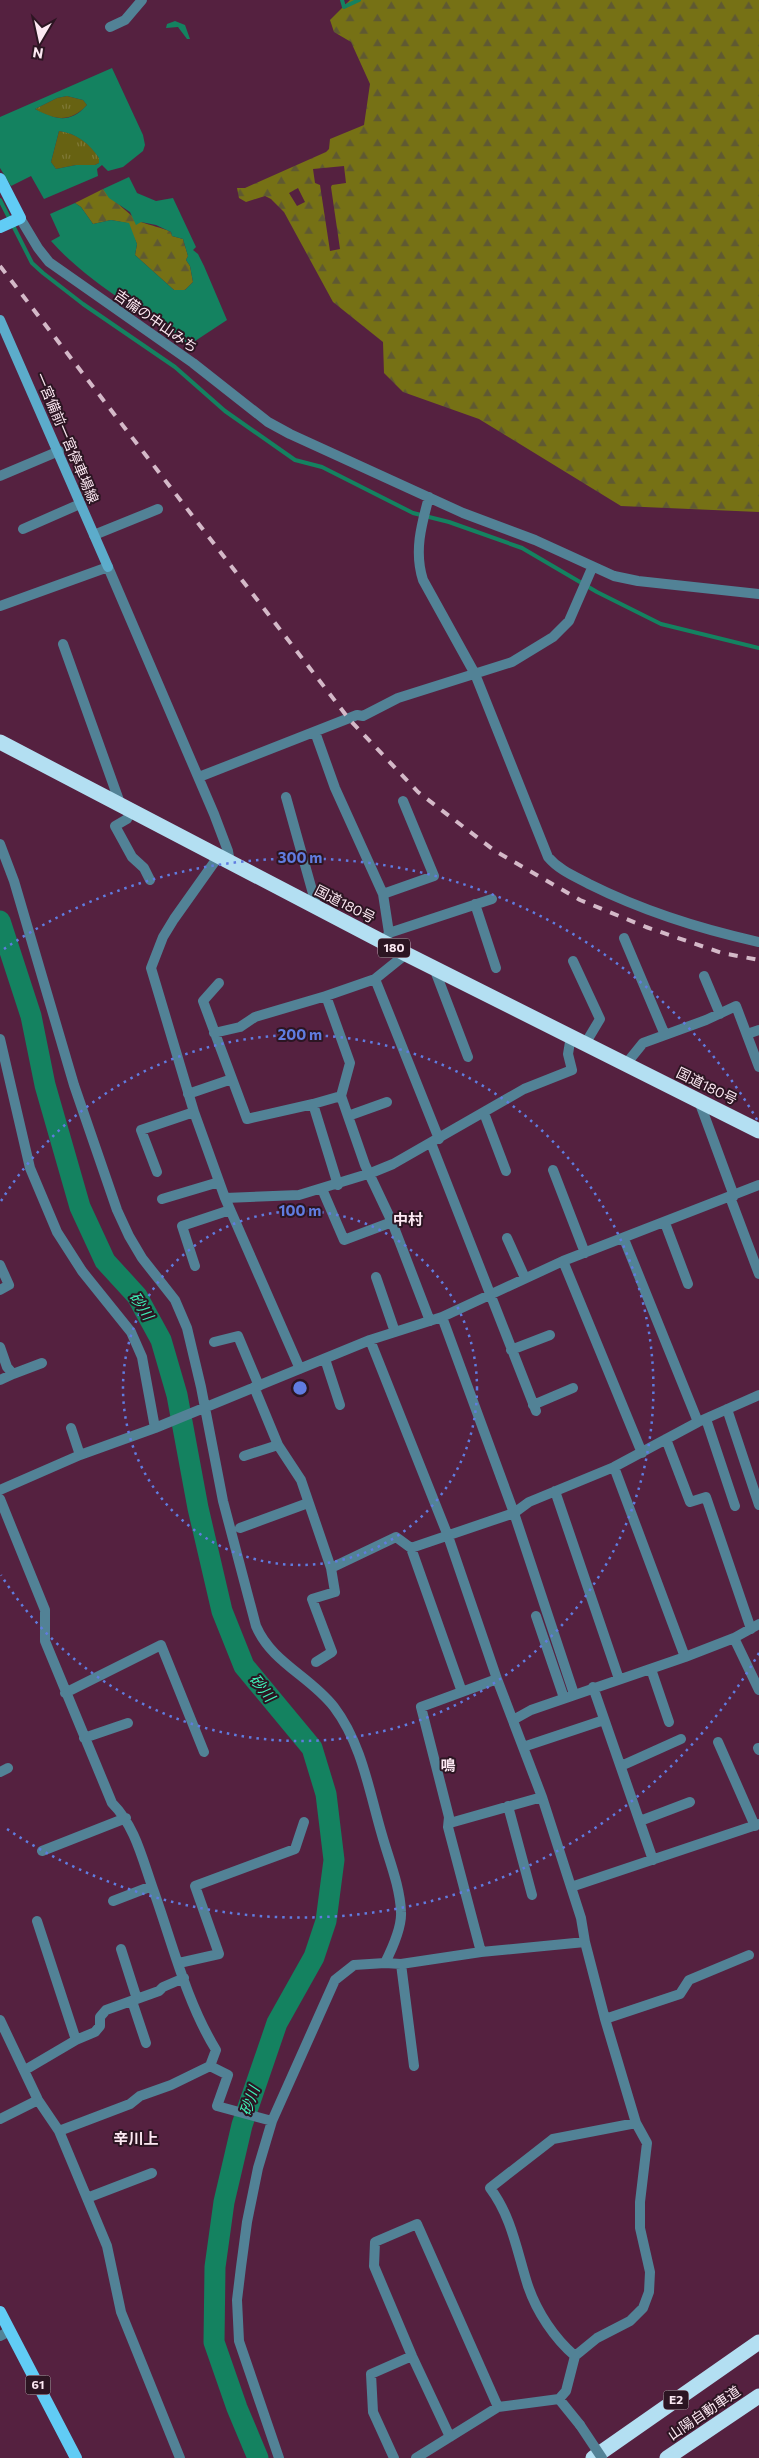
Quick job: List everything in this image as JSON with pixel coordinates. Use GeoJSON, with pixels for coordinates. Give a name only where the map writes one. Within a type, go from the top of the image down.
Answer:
{"type":"FeatureCollection","features":[{"type":"Feature","properties":{"kind":"highway","name":"国道180号"},"geometry":{"type":"LineString","coordinates":[[0,742],[317,908],[386,938],[406,954],[759,1131]]}},
{"type":"Feature","properties":{"kind":"highway","name":"山陽自動車道"},"geometry":{"type":"LineString","coordinates":[[593,2458],[759,2342]]}},
{"type":"Feature","properties":{"kind":"highway","name":"山陽自動車道"},"geometry":{"type":"LineString","coordinates":[[668,2458],[759,2396]]}},
{"type":"Feature","properties":{"kind":"main road"},"geometry":{"type":"LineString","coordinates":[[0,179],[10,222]]}},
{"type":"Feature","properties":{"kind":"main road","name":"一宮備前一宮停車場線"},"geometry":{"type":"LineString","coordinates":[[0,320],[59,451],[108,568]]}},
{"type":"Feature","properties":{"kind":"main road","name":"61"},"geometry":{"type":"LineString","coordinates":[[0,2312],[5,2334],[76,2458]]}},
{"type":"Feature","properties":{"kind":"street"},"geometry":{"type":"LineString","coordinates":[[110,27],[125,20],[142,0]]}},
{"type":"Feature","properties":{"kind":"street","name":"吉備の中山みち"},"geometry":{"type":"LineString","coordinates":[[10,222],[50,262],[193,363],[261,417],[290,434],[428,497],[557,550],[592,568],[638,581],[759,594]]}},
{"type":"Feature","properties":{"kind":"street"},"geometry":{"type":"LineString","coordinates":[[0,476],[59,451]]}},
{"type":"Feature","properties":{"kind":"street"},"geometry":{"type":"LineString","coordinates":[[428,497],[418,543],[418,564],[423,580],[476,674],[548,857],[554,864],[591,885],[647,911],[698,927],[759,942]]}},
{"type":"Feature","properties":{"kind":"street"},"geometry":{"type":"LineString","coordinates":[[23,529],[80,504]]}},
{"type":"Feature","properties":{"kind":"street"},"geometry":{"type":"LineString","coordinates":[[94,535],[158,509]]}},
{"type":"Feature","properties":{"kind":"street"},"geometry":{"type":"LineString","coordinates":[[0,606],[108,568],[199,778],[228,851],[224,860],[174,919],[163,937],[151,968],[188,1094],[219,1182],[300,1369]]}},
{"type":"Feature","properties":{"kind":"street"},"geometry":{"type":"LineString","coordinates":[[199,778],[357,715],[363,716],[398,698],[512,662],[562,630],[569,620],[592,568]]}},
{"type":"Feature","properties":{"kind":"street"},"geometry":{"type":"LineString","coordinates":[[63,644],[126,808],[128,819],[115,826],[132,857],[144,868],[150,880]]}},
{"type":"Feature","properties":{"kind":"street"},"geometry":{"type":"LineString","coordinates":[[315,732],[335,788],[383,894],[386,938],[492,899]]}},
{"type":"Feature","properties":{"kind":"street"},"geometry":{"type":"LineString","coordinates":[[286,797],[317,908]]}},
{"type":"Feature","properties":{"kind":"street"},"geometry":{"type":"LineString","coordinates":[[383,894],[434,876],[403,801]]}},
{"type":"Feature","properties":{"kind":"street"},"geometry":{"type":"LineString","coordinates":[[0,844],[14,881],[74,1085],[117,1210],[128,1236],[142,1258],[182,1312],[228,1520],[261,1638],[277,1658],[302,1676],[332,1705],[343,1720],[357,1749],[396,1883],[402,1913],[395,1938],[385,1962]]}},
{"type":"Feature","properties":{"kind":"street"},"geometry":{"type":"LineString","coordinates":[[475,904],[496,968]]}},
{"type":"Feature","properties":{"kind":"street"},"geometry":{"type":"LineString","coordinates":[[624,938],[665,1035]]}},
{"type":"Feature","properties":{"kind":"street"},"geometry":{"type":"LineString","coordinates":[[214,1033],[240,1027],[255,1018],[280,1008],[326,996],[375,978],[406,954]]}},
{"type":"Feature","properties":{"kind":"street"},"geometry":{"type":"LineString","coordinates":[[573,961],[600,1019],[586,1044]]}},
{"type":"Feature","properties":{"kind":"street"},"geometry":{"type":"LineString","coordinates":[[434,968],[468,1057]]}},
{"type":"Feature","properties":{"kind":"street"},"geometry":{"type":"LineString","coordinates":[[704,976],[720,1014]]}},
{"type":"Feature","properties":{"kind":"street"},"geometry":{"type":"LineString","coordinates":[[375,978],[490,1296],[534,1408],[573,1388]]}},
{"type":"Feature","properties":{"kind":"street"},"geometry":{"type":"LineString","coordinates":[[219,983],[203,1002],[247,1119],[341,1096]]}},
{"type":"Feature","properties":{"kind":"street"},"geometry":{"type":"LineString","coordinates":[[326,996],[350,1063],[341,1096],[365,1165],[371,1173],[392,1222],[430,1321]]}},
{"type":"Feature","properties":{"kind":"street"},"geometry":{"type":"LineString","coordinates":[[626,1064],[643,1043],[720,1014],[736,1006],[759,1067]]}},
{"type":"Feature","properties":{"kind":"street"},"geometry":{"type":"LineString","coordinates":[[747,1034],[759,1030]]}},
{"type":"Feature","properties":{"kind":"street"},"geometry":{"type":"LineString","coordinates":[[225,1198],[299,1195],[338,1185],[394,1164],[524,1089],[572,1070],[568,1054],[571,1036]]}},
{"type":"Feature","properties":{"kind":"street"},"geometry":{"type":"LineString","coordinates":[[0,1039],[30,1168],[67,1249],[131,1332],[138,1345],[157,1427]]}},
{"type":"Feature","properties":{"kind":"street"},"geometry":{"type":"LineString","coordinates":[[188,1094],[232,1079]]}},
{"type":"Feature","properties":{"kind":"street"},"geometry":{"type":"LineString","coordinates":[[699,1101],[759,1274]]}},
{"type":"Feature","properties":{"kind":"street"},"geometry":{"type":"LineString","coordinates":[[348,1116],[387,1102]]}},
{"type":"Feature","properties":{"kind":"street"},"geometry":{"type":"LineString","coordinates":[[313,1104],[338,1185]]}},
{"type":"Feature","properties":{"kind":"street"},"geometry":{"type":"LineString","coordinates":[[157,1172],[141,1130],[194,1112]]}},
{"type":"Feature","properties":{"kind":"street"},"geometry":{"type":"LineString","coordinates":[[484,1113],[506,1171]]}},
{"type":"Feature","properties":{"kind":"street"},"geometry":{"type":"LineString","coordinates":[[553,1170],[585,1253]]}},
{"type":"Feature","properties":{"kind":"street"},"geometry":{"type":"LineString","coordinates":[[162,1199],[219,1182]]}},
{"type":"Feature","properties":{"kind":"street"},"geometry":{"type":"LineString","coordinates":[[0,1490],[80,1455],[157,1427],[370,1340],[442,1317],[563,1261],[624,1239],[759,1185]]}},
{"type":"Feature","properties":{"kind":"street"},"geometry":{"type":"LineString","coordinates":[[322,1189],[344,1240],[392,1222]]}},
{"type":"Feature","properties":{"kind":"street"},"geometry":{"type":"LineString","coordinates":[[195,1266],[182,1226],[230,1210]]}},
{"type":"Feature","properties":{"kind":"street"},"geometry":{"type":"LineString","coordinates":[[665,1222],[688,1284]]}},
{"type":"Feature","properties":{"kind":"street"},"geometry":{"type":"LineString","coordinates":[[507,1238],[525,1278]]}},
{"type":"Feature","properties":{"kind":"street"},"geometry":{"type":"LineString","coordinates":[[624,1239],[702,1420],[735,1506]]}},
{"type":"Feature","properties":{"kind":"street"},"geometry":{"type":"LineString","coordinates":[[563,1261],[642,1452]]}},
{"type":"Feature","properties":{"kind":"street"},"geometry":{"type":"LineString","coordinates":[[0,1265],[9,1284],[0,1290]]}},
{"type":"Feature","properties":{"kind":"street"},"geometry":{"type":"LineString","coordinates":[[376,1277],[395,1332]]}},
{"type":"Feature","properties":{"kind":"street"},"geometry":{"type":"LineString","coordinates":[[442,1317],[514,1513],[574,1694]]}},
{"type":"Feature","properties":{"kind":"street"},"geometry":{"type":"LineString","coordinates":[[511,1350],[550,1335]]}},
{"type":"Feature","properties":{"kind":"street"},"geometry":{"type":"LineString","coordinates":[[214,1342],[238,1336],[278,1445],[301,1480],[331,1568],[335,1592],[312,1599],[332,1652],[316,1662]]}},
{"type":"Feature","properties":{"kind":"street"},"geometry":{"type":"LineString","coordinates":[[370,1340],[448,1536],[497,1679],[542,1796],[581,1918],[585,1942],[605,2019],[636,2123],[647,2143],[647,2158],[640,2202],[640,2228],[650,2272],[649,2292],[643,2308],[630,2321],[597,2338],[575,2356],[566,2391],[559,2399],[498,2407],[416,2458]]}},
{"type":"Feature","properties":{"kind":"street"},"geometry":{"type":"LineString","coordinates":[[0,1347],[7,1367],[13,1374]]}},
{"type":"Feature","properties":{"kind":"street"},"geometry":{"type":"LineString","coordinates":[[324,1359],[340,1405]]}},
{"type":"Feature","properties":{"kind":"street"},"geometry":{"type":"LineString","coordinates":[[0,1380],[42,1364]]}},
{"type":"Feature","properties":{"kind":"street"},"geometry":{"type":"LineString","coordinates":[[411,1548],[514,1513],[529,1502],[614,1468],[702,1420],[759,1395]]}},
{"type":"Feature","properties":{"kind":"street"},"geometry":{"type":"LineString","coordinates":[[726,1409],[759,1505]]}},
{"type":"Feature","properties":{"kind":"street"},"geometry":{"type":"LineString","coordinates":[[71,1428],[80,1455]]}},
{"type":"Feature","properties":{"kind":"street"},"geometry":{"type":"LineString","coordinates":[[513,1720],[531,1710],[593,1687],[685,1657],[734,1638],[755,1627],[706,1497],[690,1502],[666,1440]]}},
{"type":"Feature","properties":{"kind":"street"},"geometry":{"type":"LineString","coordinates":[[244,1456],[278,1445]]}},
{"type":"Feature","properties":{"kind":"street"},"geometry":{"type":"LineString","coordinates":[[614,1468],[685,1657]]}},
{"type":"Feature","properties":{"kind":"street"},"geometry":{"type":"LineString","coordinates":[[555,1491],[619,1678]]}},
{"type":"Feature","properties":{"kind":"street"},"geometry":{"type":"LineString","coordinates":[[0,1498],[45,1610],[44,1642],[112,1803],[126,1818],[198,2016],[216,2050],[210,2066],[171,2085],[140,2096],[130,2104],[59,2131]]}},
{"type":"Feature","properties":{"kind":"street"},"geometry":{"type":"LineString","coordinates":[[240,1528],[308,1503]]}},
{"type":"Feature","properties":{"kind":"street"},"geometry":{"type":"LineString","coordinates":[[331,1568],[396,1537],[411,1548],[462,1692]]}},
{"type":"Feature","properties":{"kind":"street"},"geometry":{"type":"LineString","coordinates":[[536,1616],[564,1698]]}},
{"type":"Feature","properties":{"kind":"street"},"geometry":{"type":"LineString","coordinates":[[734,1638],[759,1690]]}},
{"type":"Feature","properties":{"kind":"street"},"geometry":{"type":"LineString","coordinates":[[65,1693],[162,1645],[204,1752]]}},
{"type":"Feature","properties":{"kind":"street"},"geometry":{"type":"LineString","coordinates":[[651,1669],[669,1722]]}},
{"type":"Feature","properties":{"kind":"street"},"geometry":{"type":"LineString","coordinates":[[481,1952],[448,1827],[450,1823],[421,1707],[497,1679]]}},
{"type":"Feature","properties":{"kind":"street"},"geometry":{"type":"LineString","coordinates":[[593,1687],[653,1860]]}},
{"type":"Feature","properties":{"kind":"street"},"geometry":{"type":"LineString","coordinates":[[523,1747],[604,1720]]}},
{"type":"Feature","properties":{"kind":"street"},"geometry":{"type":"LineString","coordinates":[[84,1738],[128,1723]]}},
{"type":"Feature","properties":{"kind":"street"},"geometry":{"type":"LineString","coordinates":[[621,1766],[681,1739]]}},
{"type":"Feature","properties":{"kind":"street"},"geometry":{"type":"LineString","coordinates":[[571,1887],[757,1825],[718,1742]]}},
{"type":"Feature","properties":{"kind":"street"},"geometry":{"type":"LineString","coordinates":[[450,1823],[542,1796]]}},
{"type":"Feature","properties":{"kind":"street"},"geometry":{"type":"LineString","coordinates":[[640,1821],[690,1802]]}},
{"type":"Feature","properties":{"kind":"street"},"geometry":{"type":"LineString","coordinates":[[508,1806],[532,1896]]}},
{"type":"Feature","properties":{"kind":"street"},"geometry":{"type":"LineString","coordinates":[[42,1851],[126,1818]]}},
{"type":"Feature","properties":{"kind":"street"},"geometry":{"type":"LineString","coordinates":[[179,1963],[219,1954],[195,1886],[295,1849],[304,1822]]}},
{"type":"Feature","properties":{"kind":"street"},"geometry":{"type":"LineString","coordinates":[[113,1901],[152,1886]]}},
{"type":"Feature","properties":{"kind":"street"},"geometry":{"type":"LineString","coordinates":[[37,1921],[76,2040]]}},
{"type":"Feature","properties":{"kind":"street"},"geometry":{"type":"LineString","coordinates":[[279,2458],[239,2341],[237,2319],[247,2222],[258,2168],[272,2121],[335,1980],[354,1965],[385,1962],[401,1964],[481,1952],[585,1942]]}},
{"type":"Feature","properties":{"kind":"street"},"geometry":{"type":"LineString","coordinates":[[121,1949],[146,2043]]}},
{"type":"Feature","properties":{"kind":"street"},"geometry":{"type":"LineString","coordinates":[[605,2019],[680,1994],[689,1980],[749,1955]]}},
{"type":"Feature","properties":{"kind":"street"},"geometry":{"type":"LineString","coordinates":[[401,1964],[414,2066]]}},
{"type":"Feature","properties":{"kind":"street"},"geometry":{"type":"LineString","coordinates":[[25,2070],[76,2040],[95,2032],[100,2026],[100,2017],[106,2010],[159,1991],[163,1987],[184,1978]]}},
{"type":"Feature","properties":{"kind":"street"},"geometry":{"type":"LineString","coordinates":[[0,2020],[38,2100],[59,2131],[107,2246],[121,2312],[180,2458]]}},
{"type":"Feature","properties":{"kind":"street"},"geometry":{"type":"LineString","coordinates":[[210,2066],[228,2076],[218,2106],[272,2121]]}},
{"type":"Feature","properties":{"kind":"street"},"geometry":{"type":"LineString","coordinates":[[0,2119],[38,2100]]}},
{"type":"Feature","properties":{"kind":"street"},"geometry":{"type":"LineString","coordinates":[[575,2356],[552,2330],[533,2299],[504,2211],[490,2188],[553,2139],[636,2123]]}},
{"type":"Feature","properties":{"kind":"street"},"geometry":{"type":"LineString","coordinates":[[87,2198],[152,2173]]}},
{"type":"Feature","properties":{"kind":"street"},"geometry":{"type":"LineString","coordinates":[[450,2437],[412,2356],[374,2266],[375,2242],[417,2224],[498,2407]]}},
{"type":"Feature","properties":{"kind":"street"},"geometry":{"type":"LineString","coordinates":[[394,2458],[373,2412],[371,2374],[412,2356]]}},
{"type":"Feature","properties":{"kind":"street"},"geometry":{"type":"LineString","coordinates":[[559,2399],[580,2425],[602,2458]]}},
{"type":"Feature","properties":{"kind":"green space"},"geometry":{"type":"Polygon","coordinates":[[[350,0],[759,0],[759,512],[621,506],[479,419],[403,392],[384,373],[383,342],[333,302],[284,212],[271,199],[265,196],[246,202],[239,198],[237,188],[245,188],[326,152],[329,149],[330,139],[364,125],[370,84],[351,42],[334,32],[330,20],[350,0]],[[344,166],[313,169],[315,183],[320,185],[330,251],[340,249],[331,187],[332,185],[346,183],[344,166]],[[298,188],[289,193],[297,206],[305,202],[298,188]]]}},
{"type":"Feature","properties":{"kind":"green space"},"geometry":{"type":"Polygon","coordinates":[[[67,96],[83,100],[87,105],[75,115],[62,118],[48,116],[35,109],[57,98],[67,96]]]}},
{"type":"Feature","properties":{"kind":"green space"},"geometry":{"type":"Polygon","coordinates":[[[59,131],[77,136],[87,143],[99,158],[99,163],[56,169],[51,162],[59,131]]]}},
{"type":"Feature","properties":{"kind":"green space"},"geometry":{"type":"Polygon","coordinates":[[[103,189],[138,220],[167,230],[171,232],[172,236],[183,239],[188,256],[186,260],[190,266],[193,282],[185,290],[174,290],[135,255],[137,244],[127,223],[111,220],[93,224],[81,207],[75,203],[103,189]]]}},
{"type":"Feature","properties":{"kind":"shaded area"},"geometry":{"type":"Polygon","coordinates":[[[175,21],[185,25],[190,39],[187,39],[178,27],[166,28],[167,24],[175,21]]]}},
{"type":"Feature","properties":{"kind":"shaded area"},"geometry":{"type":"Polygon","coordinates":[[[112,68],[143,135],[145,145],[143,151],[123,167],[108,171],[102,165],[97,169],[98,176],[44,199],[31,176],[11,186],[0,168],[0,117],[112,68]],[[67,96],[57,98],[35,109],[55,117],[68,118],[87,105],[83,100],[67,96]],[[59,131],[51,162],[56,169],[99,163],[99,158],[87,144],[71,134],[59,131]]]}},
{"type":"Feature","properties":{"kind":"shaded area"},"geometry":{"type":"Polygon","coordinates":[[[129,177],[137,193],[156,201],[173,198],[196,247],[193,250],[198,254],[204,266],[227,320],[189,345],[98,283],[65,256],[51,241],[60,236],[50,214],[75,203],[81,207],[93,224],[111,220],[129,223],[137,244],[135,255],[174,290],[185,290],[193,282],[190,266],[186,260],[188,256],[183,239],[172,236],[171,232],[156,225],[141,222],[136,225],[130,212],[109,198],[103,189],[129,177]]]}},
{"type":"Feature","properties":{"kind":"waterway"},"geometry":{"type":"LineString","coordinates":[[342,0],[344,7],[359,0]]}},
{"type":"Feature","properties":{"kind":"waterway"},"geometry":{"type":"LineString","coordinates":[[0,200],[32,263],[43,273],[83,304],[175,367],[225,411],[295,460],[322,467],[413,513],[449,522],[522,548],[597,592],[661,624],[759,648]]}},
{"type":"Feature","properties":{"kind":"waterway","name":"砂川"},"geometry":{"type":"LineString","coordinates":[[0,921],[31,1016],[45,1085],[80,1207],[105,1261],[137,1296],[161,1340],[177,1395],[198,1508],[222,1611],[244,1666],[312,1748],[326,1794],[334,1860],[326,1921],[314,1957],[277,2023],[242,2125],[224,2202],[215,2267],[214,2342],[237,2408],[258,2458]]}},
{"type":"Feature","properties":{"kind":"railway"},"geometry":{"type":"LineString","coordinates":[[0,266],[349,719],[418,792],[495,851],[580,900],[646,927],[722,953],[759,960]]}},
{"type":"Feature","properties":{"kind":"district","name":"中村"},"geometry":{"type":"Point","coordinates":[408,1220]}},
{"type":"Feature","properties":{"kind":"district","name":"鳴"},"geometry":{"type":"Point","coordinates":[448,1766]}},
{"type":"Feature","properties":{"kind":"district","name":"辛川上"},"geometry":{"type":"Point","coordinates":[136,2139]}}]}
